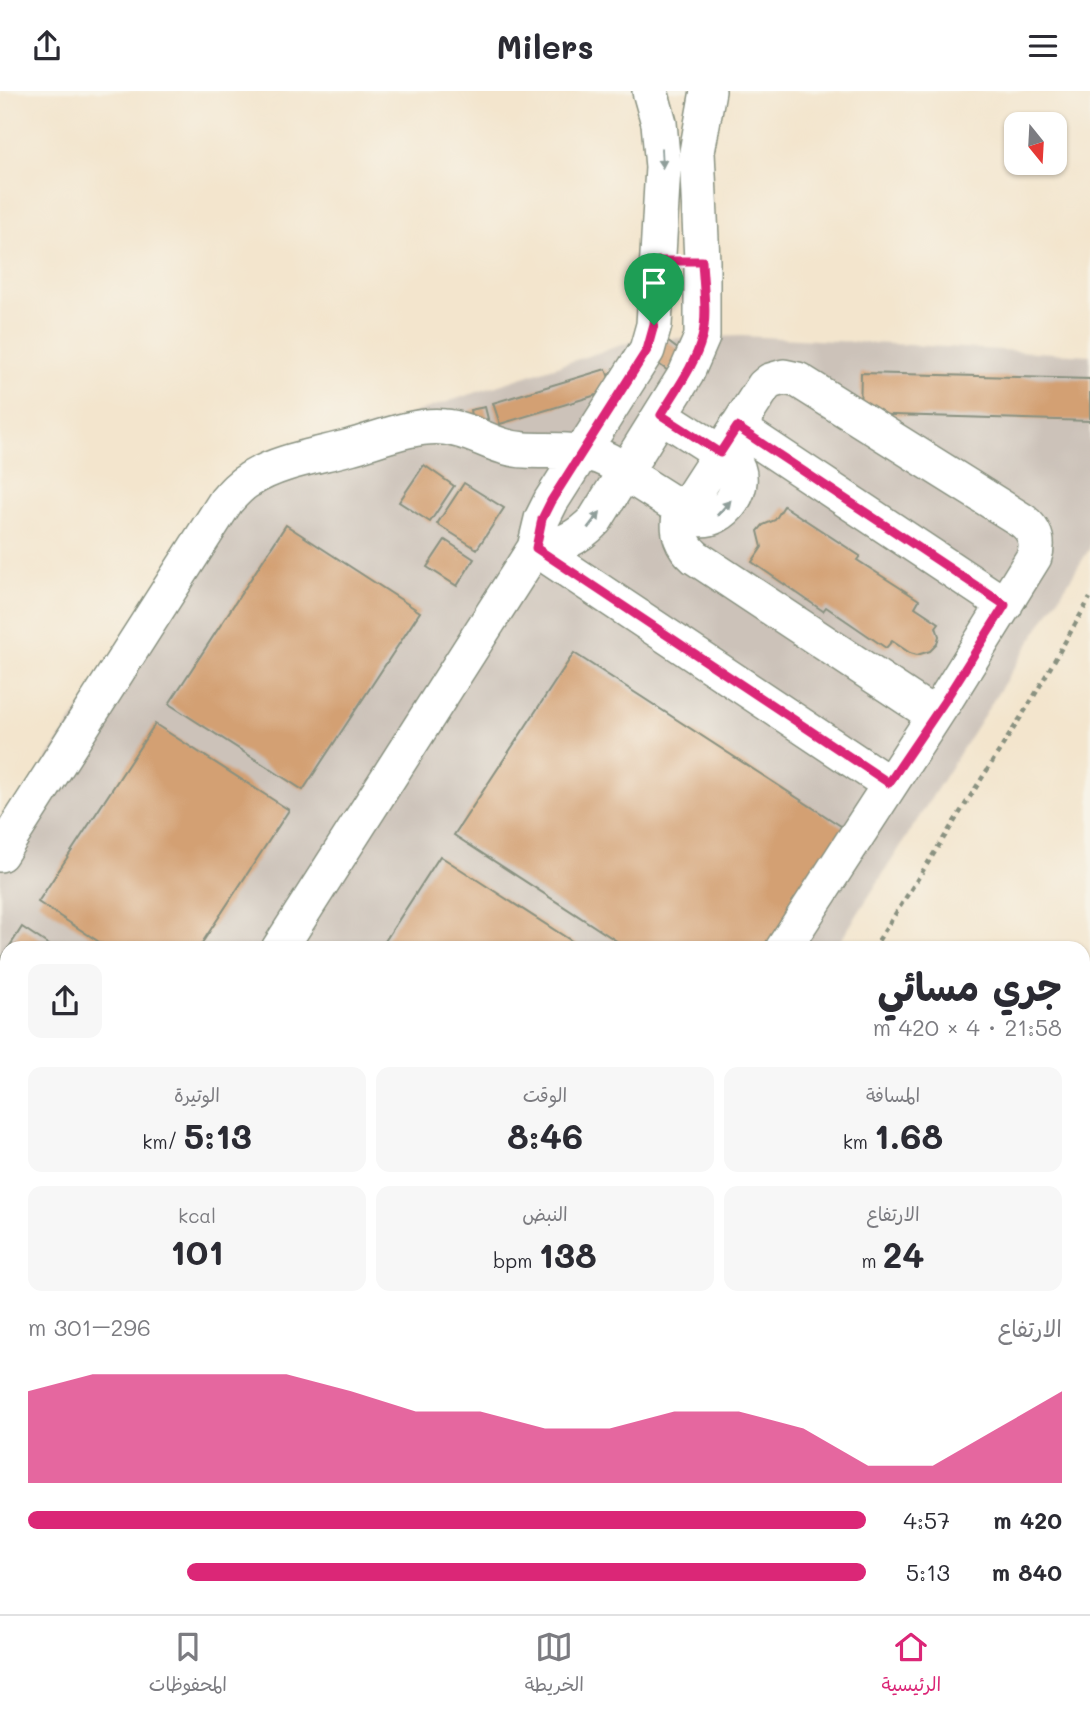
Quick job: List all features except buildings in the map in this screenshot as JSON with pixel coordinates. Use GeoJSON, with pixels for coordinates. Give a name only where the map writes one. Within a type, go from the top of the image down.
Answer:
{"type":"FeatureCollection","features":[{"type":"Feature","properties":{"kind":"lane"},"geometry":{"type":"LineString","coordinates":[[284,941],[536,548],[538,533],[547,510],[652,339],[663,167],[659,123],[650,91]]}},
{"type":"Feature","properties":{"kind":"lane"},"geometry":{"type":"LineString","coordinates":[[536,548],[562,544],[586,530],[595,520],[686,374],[702,337],[697,152],[708,91]]}},
{"type":"Feature","properties":{"kind":"lane"},"geometry":{"type":"LineString","coordinates":[[659,261],[702,261]]}},
{"type":"Feature","properties":{"kind":"lane"},"geometry":{"type":"LineString","coordinates":[[788,941],[941,706],[1005,605],[1036,550],[1035,535],[1023,521],[791,378],[776,378],[764,386],[683,511],[678,525],[680,536],[688,551],[695,557],[920,706],[932,710],[941,706]]}},
{"type":"Feature","properties":{"kind":"lane"},"geometry":{"type":"LineString","coordinates":[[661,415],[729,440],[1005,605]]}},
{"type":"Feature","properties":{"kind":"lane"},"geometry":{"type":"LineString","coordinates":[[0,854],[226,501],[247,480],[274,468],[426,427],[457,428],[505,447],[524,450],[558,449],[606,458],[683,511]]}},
{"type":"Feature","properties":{"kind":"lane"},"geometry":{"type":"LineString","coordinates":[[536,548],[889,783]]}},
{"type":"Feature","properties":{"kind":"path"},"geometry":{"type":"LineString","coordinates":[[878,941],[1034,698],[1090,598]]}},
{"type":"Feature","properties":{"kind":"shaded area"},"geometry":{"type":"Polygon","coordinates":[[[742,336],[1090,355],[1090,548],[840,941],[0,941],[0,832],[233,472],[637,340],[742,336]]]}},
{"type":"Feature","properties":{"kind":"route"},"geometry":{"type":"LineString","coordinates":[[659,261],[702,261],[702,337],[686,374],[661,415],[720,453],[737,427],[1005,605],[889,783],[536,548],[542,519],[551,501],[639,364],[652,339],[654,325],[659,261]]}}]}
